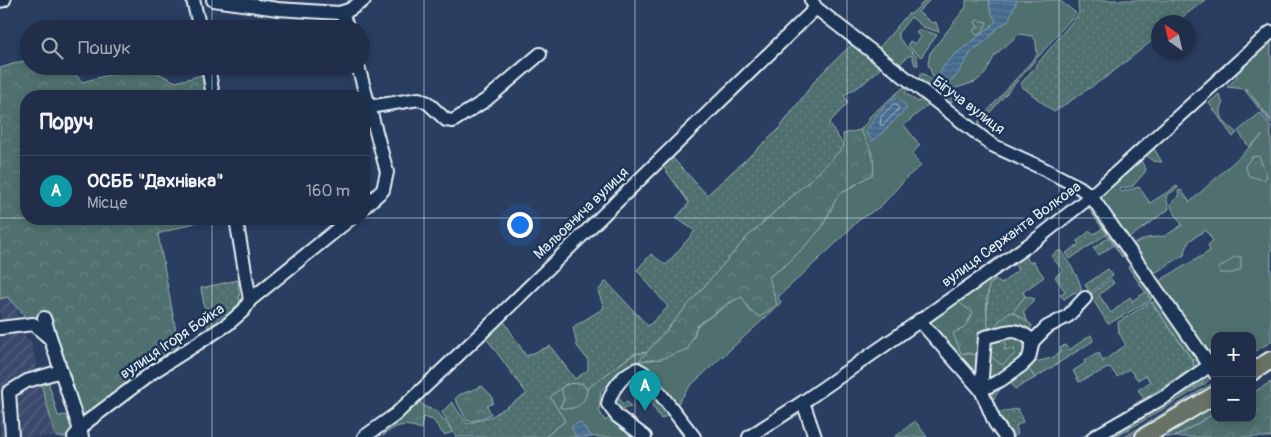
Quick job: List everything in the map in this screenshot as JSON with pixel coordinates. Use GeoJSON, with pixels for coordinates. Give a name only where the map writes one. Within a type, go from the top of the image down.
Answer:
{"type":"FeatureCollection","features":[{"type":"Feature","properties":{"kind":"main road"},"geometry":{"type":"LineString","coordinates":[[1256,369],[1271,360]]}},
{"type":"Feature","properties":{"kind":"main road"},"geometry":{"type":"LineString","coordinates":[[1144,437],[1211,397]]}},
{"type":"Feature","properties":{"kind":"street"},"geometry":{"type":"LineString","coordinates":[[0,2],[4,0]]}},
{"type":"Feature","properties":{"kind":"street"},"geometry":{"type":"LineString","coordinates":[[193,0],[198,20]]}},
{"type":"Feature","properties":{"kind":"street"},"geometry":{"type":"LineString","coordinates":[[212,0],[278,9],[334,8],[364,0]]}},
{"type":"Feature","properties":{"kind":"street","name":"Бігуча вулиця"},"geometry":{"type":"LineString","coordinates":[[814,4],[992,145],[1050,172],[1079,187],[1091,196],[1211,369]]}},
{"type":"Feature","properties":{"kind":"street","name":"Мальовнича вулиця"},"geometry":{"type":"LineString","coordinates":[[364,437],[395,415],[492,323],[814,4]]}},
{"type":"Feature","properties":{"kind":"street"},"geometry":{"type":"LineString","coordinates":[[334,8],[342,20]]}},
{"type":"Feature","properties":{"kind":"street","name":"вулиця Сержанта Волкова"},"geometry":{"type":"LineString","coordinates":[[749,437],[803,402],[1037,238],[1091,196],[1271,32]]}},
{"type":"Feature","properties":{"kind":"street"},"geometry":{"type":"LineString","coordinates":[[370,107],[419,99],[428,104],[442,118],[453,121],[486,100],[540,54]]}},
{"type":"Feature","properties":{"kind":"street"},"geometry":{"type":"LineString","coordinates":[[210,75],[212,90]]}},
{"type":"Feature","properties":{"kind":"street"},"geometry":{"type":"LineString","coordinates":[[360,75],[364,90]]}},
{"type":"Feature","properties":{"kind":"street"},"geometry":{"type":"LineString","coordinates":[[370,110],[384,155],[387,177],[383,190],[370,202]]}},
{"type":"Feature","properties":{"kind":"street"},"geometry":{"type":"LineString","coordinates":[[237,225],[250,300]]}},
{"type":"Feature","properties":{"kind":"street","name":"вулиця Ігоря Бойка"},"geometry":{"type":"LineString","coordinates":[[79,435],[88,421],[153,372],[228,324],[244,310],[250,300],[343,225]]}},
{"type":"Feature","properties":{"kind":"street"},"geometry":{"type":"LineString","coordinates":[[981,390],[1001,380],[1022,365],[1029,358],[1033,341],[1047,327],[1068,316],[1085,298]]}},
{"type":"Feature","properties":{"kind":"street"},"geometry":{"type":"LineString","coordinates":[[44,318],[79,435]]}},
{"type":"Feature","properties":{"kind":"street"},"geometry":{"type":"LineString","coordinates":[[919,320],[981,390],[995,422],[1005,437]]}},
{"type":"Feature","properties":{"kind":"street"},"geometry":{"type":"LineString","coordinates":[[0,328],[33,324],[44,331],[51,340]]}},
{"type":"Feature","properties":{"kind":"street"},"geometry":{"type":"LineString","coordinates":[[981,390],[985,337],[1015,330],[1022,332],[1033,341]]}},
{"type":"Feature","properties":{"kind":"street"},"geometry":{"type":"LineString","coordinates":[[645,437],[617,416],[608,404],[612,391],[628,373],[638,369],[644,373],[694,437]]}},
{"type":"Feature","properties":{"kind":"street"},"geometry":{"type":"LineString","coordinates":[[12,436],[5,394],[27,381],[61,371]]}},
{"type":"Feature","properties":{"kind":"street"},"geometry":{"type":"LineString","coordinates":[[1094,437],[1211,371]]}},
{"type":"Feature","properties":{"kind":"street"},"geometry":{"type":"LineString","coordinates":[[803,402],[815,437]]}},
{"type":"Feature","properties":{"kind":"shaded area"},"geometry":{"type":"Polygon","coordinates":[[[7,297],[15,304],[26,340],[30,339],[37,366],[35,367],[47,399],[56,437],[0,437],[0,299],[7,297]]]}},
{"type":"Feature","properties":{"kind":"green space"},"geometry":{"type":"Polygon","coordinates":[[[926,0],[930,0],[918,12],[932,23],[936,22],[939,32],[923,27],[911,17],[898,33],[900,40],[917,57],[918,65],[915,65],[912,56],[908,56],[899,65],[878,49],[908,14],[911,14],[926,0]]]}},
{"type":"Feature","properties":{"kind":"green space"},"geometry":{"type":"Polygon","coordinates":[[[966,0],[1059,0],[1076,13],[980,124],[978,122],[1037,55],[1036,41],[1032,36],[1019,34],[995,55],[985,74],[975,82],[953,89],[941,86],[933,77],[928,64],[930,53],[966,7],[966,0]]]}},
{"type":"Feature","properties":{"kind":"green space"},"geometry":{"type":"Polygon","coordinates":[[[1078,0],[1205,0],[1185,15],[1151,15],[1151,42],[1109,75],[1054,112],[1020,85],[1079,13],[1078,0]]]}},
{"type":"Feature","properties":{"kind":"green space"},"geometry":{"type":"Polygon","coordinates":[[[977,20],[987,22],[983,32],[977,35],[973,31],[978,27],[975,22],[977,20]]]}},
{"type":"Feature","properties":{"kind":"green space"},"geometry":{"type":"Polygon","coordinates":[[[920,29],[937,35],[921,57],[908,44],[910,41],[915,44],[921,37],[916,33],[920,29]]]}},
{"type":"Feature","properties":{"kind":"green space"},"geometry":{"type":"Polygon","coordinates":[[[1271,36],[1271,120],[1246,88],[1271,121],[1271,124],[1244,89],[1227,87],[1237,77],[1234,70],[1271,36]]]}},
{"type":"Feature","properties":{"kind":"green space"},"geometry":{"type":"Polygon","coordinates":[[[852,44],[882,67],[863,84],[844,95],[848,103],[829,123],[844,146],[821,170],[748,236],[647,352],[633,354],[587,389],[582,383],[566,384],[550,397],[565,421],[545,437],[456,437],[442,412],[452,402],[467,424],[492,416],[527,394],[484,335],[502,318],[526,356],[550,346],[575,379],[588,370],[588,360],[577,346],[573,327],[604,308],[598,291],[606,281],[648,326],[668,307],[637,270],[651,254],[666,265],[695,231],[676,218],[689,203],[662,165],[670,155],[707,195],[778,130],[817,78],[852,44]]]}},
{"type":"Feature","properties":{"kind":"green space"},"geometry":{"type":"Polygon","coordinates":[[[20,62],[20,75],[76,75],[82,82],[109,75],[162,75],[176,82],[202,75],[205,90],[20,90],[20,225],[187,225],[158,234],[179,348],[85,416],[77,403],[63,362],[39,339],[24,315],[7,297],[0,299],[0,68],[20,62]]]}},
{"type":"Feature","properties":{"kind":"green space"},"geometry":{"type":"Polygon","coordinates":[[[921,73],[953,95],[953,101],[950,103],[919,79],[921,73]]]}},
{"type":"Feature","properties":{"kind":"green space"},"geometry":{"type":"Polygon","coordinates":[[[905,86],[908,89],[905,93],[918,102],[922,98],[930,103],[904,125],[919,144],[912,154],[921,166],[908,176],[881,206],[859,220],[780,295],[778,298],[781,302],[776,308],[690,386],[675,408],[644,368],[627,368],[601,391],[599,410],[605,421],[611,417],[641,437],[545,437],[565,421],[550,397],[561,388],[564,399],[560,407],[570,408],[578,406],[582,403],[587,389],[634,354],[647,352],[639,361],[661,359],[694,337],[697,326],[787,264],[822,227],[838,195],[856,185],[865,138],[860,130],[869,120],[869,117],[905,86]]]}},
{"type":"Feature","properties":{"kind":"green space"},"geometry":{"type":"Polygon","coordinates":[[[1219,94],[1223,104],[1221,109],[1222,117],[1237,133],[1233,137],[1209,103],[1219,94]]]}},
{"type":"Feature","properties":{"kind":"green space"},"geometry":{"type":"Polygon","coordinates":[[[1260,113],[1271,127],[1271,342],[1256,351],[1256,332],[1211,332],[1211,356],[1159,281],[1210,251],[1208,245],[1213,241],[1206,230],[1189,241],[1184,255],[1153,274],[1133,244],[1147,238],[1165,236],[1182,225],[1171,207],[1171,203],[1179,196],[1178,191],[1181,190],[1190,202],[1263,135],[1249,147],[1238,131],[1260,113]]]}},
{"type":"Feature","properties":{"kind":"green space"},"geometry":{"type":"Polygon","coordinates":[[[860,130],[871,151],[874,162],[873,174],[838,195],[822,227],[787,264],[769,277],[777,305],[760,317],[750,311],[742,297],[728,303],[697,326],[688,349],[661,359],[639,361],[748,236],[821,170],[844,146],[843,134],[860,130]]]}},
{"type":"Feature","properties":{"kind":"green space"},"geometry":{"type":"Polygon","coordinates":[[[1153,147],[1162,162],[1153,161],[1145,154],[1153,147]]]}},
{"type":"Feature","properties":{"kind":"green space"},"geometry":{"type":"Polygon","coordinates":[[[1259,156],[1267,176],[1264,180],[1249,176],[1245,166],[1252,157],[1259,156]]]}},
{"type":"Feature","properties":{"kind":"green space"},"geometry":{"type":"Polygon","coordinates":[[[1139,158],[1146,169],[1145,172],[1133,186],[1119,189],[1121,192],[1139,187],[1150,203],[1177,186],[1178,188],[1166,196],[1169,209],[1129,238],[1098,198],[1099,193],[1139,158]]]}},
{"type":"Feature","properties":{"kind":"green space"},"geometry":{"type":"Polygon","coordinates":[[[1091,205],[1125,255],[1122,257],[1087,206],[1091,205]]]}},
{"type":"Feature","properties":{"kind":"green space"},"geometry":{"type":"Polygon","coordinates":[[[1103,228],[1107,234],[1070,259],[1066,253],[1079,244],[1077,241],[1090,231],[1094,234],[1103,228]]]}},
{"type":"Feature","properties":{"kind":"green space"},"geometry":{"type":"Polygon","coordinates":[[[1109,237],[1114,245],[1099,255],[1093,248],[1109,237]]]}},
{"type":"Feature","properties":{"kind":"green space"},"geometry":{"type":"Polygon","coordinates":[[[1060,250],[1072,267],[1081,286],[1081,299],[1075,292],[1064,299],[1060,295],[1065,291],[1055,277],[1063,270],[1051,256],[1060,250]]]}},
{"type":"Feature","properties":{"kind":"green space"},"geometry":{"type":"Polygon","coordinates":[[[1023,253],[1030,263],[1033,261],[1044,277],[1023,292],[1025,296],[1013,312],[1006,314],[993,328],[988,327],[989,285],[996,279],[1001,284],[1018,270],[1012,261],[1023,253]]]}},
{"type":"Feature","properties":{"kind":"green space"},"geometry":{"type":"Polygon","coordinates":[[[1235,257],[1241,257],[1241,269],[1233,273],[1220,273],[1219,268],[1235,257]]]}},
{"type":"Feature","properties":{"kind":"green space"},"geometry":{"type":"Polygon","coordinates":[[[1131,265],[1152,293],[1151,300],[1128,267],[1131,265]]]}},
{"type":"Feature","properties":{"kind":"green space"},"geometry":{"type":"Polygon","coordinates":[[[1108,269],[1113,275],[1090,293],[1085,285],[1108,269]]]}},
{"type":"Feature","properties":{"kind":"green space"},"geometry":{"type":"Polygon","coordinates":[[[994,273],[994,280],[987,295],[988,327],[993,328],[1006,314],[1013,312],[1032,325],[1030,330],[1024,331],[1018,324],[1011,327],[1001,337],[1006,343],[1004,350],[1014,348],[1015,354],[1002,365],[990,356],[961,353],[953,333],[964,328],[973,313],[956,300],[994,273]]]}},
{"type":"Feature","properties":{"kind":"green space"},"geometry":{"type":"Polygon","coordinates":[[[1111,279],[1114,283],[1099,295],[1111,313],[1130,297],[1132,301],[1146,292],[1151,300],[1108,324],[1090,295],[1111,279]]]}},
{"type":"Feature","properties":{"kind":"green space"},"geometry":{"type":"Polygon","coordinates":[[[238,280],[240,302],[225,318],[208,329],[201,288],[238,280]]]}},
{"type":"Feature","properties":{"kind":"green space"},"geometry":{"type":"Polygon","coordinates":[[[980,282],[980,382],[928,323],[980,282]]]}},
{"type":"Feature","properties":{"kind":"green space"},"geometry":{"type":"Polygon","coordinates":[[[1025,296],[1035,299],[1023,312],[1028,322],[1013,312],[1025,296]]]}},
{"type":"Feature","properties":{"kind":"green space"},"geometry":{"type":"Polygon","coordinates":[[[1151,302],[1156,302],[1165,311],[1195,355],[1199,363],[1198,369],[1098,432],[1082,437],[1194,367],[1193,361],[1151,302]]]}},
{"type":"Feature","properties":{"kind":"green space"},"geometry":{"type":"Polygon","coordinates":[[[1151,302],[1193,361],[1194,367],[1144,399],[1138,390],[1150,382],[1146,375],[1138,380],[1129,369],[1117,377],[1110,367],[1079,382],[1073,371],[1085,363],[1084,360],[1099,353],[1103,361],[1126,345],[1119,333],[1118,322],[1151,302]]]}},
{"type":"Feature","properties":{"kind":"green space"},"geometry":{"type":"Polygon","coordinates":[[[1022,335],[1025,352],[1021,361],[986,382],[992,339],[1022,335]]]}},
{"type":"Feature","properties":{"kind":"green space"},"geometry":{"type":"Polygon","coordinates":[[[1091,335],[1093,341],[1035,378],[1028,368],[1007,382],[995,396],[992,402],[1014,437],[1010,437],[992,410],[988,391],[995,392],[995,389],[1026,364],[1052,358],[1061,352],[1060,348],[1065,345],[1069,350],[1091,335]]]}},
{"type":"Feature","properties":{"kind":"green space"},"geometry":{"type":"Polygon","coordinates":[[[1028,368],[1035,378],[1015,389],[1009,380],[1028,368]]]}},
{"type":"Feature","properties":{"kind":"green space"},"geometry":{"type":"Polygon","coordinates":[[[635,370],[640,372],[691,437],[683,437],[668,415],[661,419],[643,391],[647,388],[637,372],[629,378],[627,375],[635,370]]]}},
{"type":"Feature","properties":{"kind":"green space"},"geometry":{"type":"Polygon","coordinates":[[[1206,372],[1211,377],[1205,384],[1116,437],[1103,437],[1206,372]]]}},
{"type":"Feature","properties":{"kind":"green space"},"geometry":{"type":"Polygon","coordinates":[[[1203,376],[1203,383],[1113,437],[1105,437],[1203,376]]]}},
{"type":"Feature","properties":{"kind":"green space"},"geometry":{"type":"Polygon","coordinates":[[[40,380],[48,381],[58,416],[65,415],[69,417],[72,428],[69,437],[56,437],[40,380]]]}},
{"type":"Feature","properties":{"kind":"green space"},"geometry":{"type":"Polygon","coordinates":[[[1271,382],[1271,437],[1175,437],[1211,415],[1211,422],[1256,422],[1256,391],[1271,382]]]}},
{"type":"Feature","properties":{"kind":"green space"},"geometry":{"type":"Polygon","coordinates":[[[570,383],[582,383],[587,389],[584,399],[578,406],[570,408],[560,407],[564,399],[561,388],[570,383]]]}},
{"type":"Feature","properties":{"kind":"green space"},"geometry":{"type":"Polygon","coordinates":[[[1211,384],[1211,387],[1131,436],[1124,437],[1211,384]]]}},
{"type":"Feature","properties":{"kind":"green space"},"geometry":{"type":"Polygon","coordinates":[[[482,386],[492,396],[493,403],[487,406],[491,414],[475,421],[467,421],[455,399],[459,395],[482,386]]]}},
{"type":"Feature","properties":{"kind":"green space"},"geometry":{"type":"Polygon","coordinates":[[[615,392],[623,404],[627,401],[631,407],[620,409],[614,400],[615,392]]]}},
{"type":"Feature","properties":{"kind":"green space"},"geometry":{"type":"Polygon","coordinates":[[[419,400],[425,407],[437,411],[453,432],[444,435],[433,420],[423,417],[421,429],[405,425],[392,429],[383,436],[387,426],[419,400]]]}},
{"type":"Feature","properties":{"kind":"green space"},"geometry":{"type":"Polygon","coordinates":[[[1211,408],[1211,415],[1175,437],[1165,437],[1211,408]]]}},
{"type":"Feature","properties":{"kind":"green space"},"geometry":{"type":"Polygon","coordinates":[[[1018,409],[1023,422],[1016,426],[1018,434],[1014,437],[998,412],[1018,409]]]}},
{"type":"Feature","properties":{"kind":"green space"},"geometry":{"type":"Polygon","coordinates":[[[915,421],[927,437],[895,437],[915,421]]]}},
{"type":"Feature","properties":{"kind":"water"},"geometry":{"type":"Polygon","coordinates":[[[989,0],[1017,0],[1008,21],[997,28],[987,40],[972,51],[955,78],[948,82],[940,76],[947,62],[996,21],[990,10],[989,0]]]}},
{"type":"Feature","properties":{"kind":"water"},"geometry":{"type":"Polygon","coordinates":[[[898,97],[907,108],[872,141],[865,131],[884,106],[898,97]]]}},
{"type":"Feature","properties":{"kind":"water"},"geometry":{"type":"Polygon","coordinates":[[[580,422],[592,437],[576,437],[571,427],[580,422]]]}},
{"type":"Feature","properties":{"kind":"place","name":"ОСББ \"Дахнівка\""},"geometry":{"type":"Point","coordinates":[645,411]}}]}
